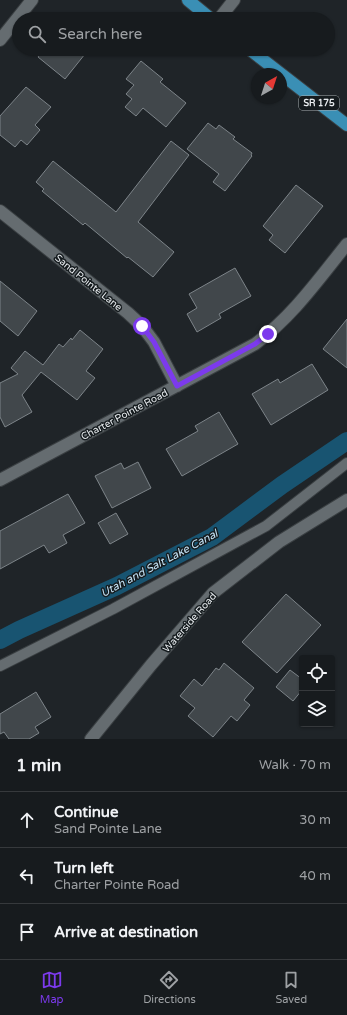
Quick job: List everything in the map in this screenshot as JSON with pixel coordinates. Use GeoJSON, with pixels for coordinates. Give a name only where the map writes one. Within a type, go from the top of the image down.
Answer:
{"type":"FeatureCollection","features":[{"type":"Feature","properties":{"kind":"main road"},"geometry":{"type":"LineString","coordinates":[[188,0],[203,12]]}},
{"type":"Feature","properties":{"kind":"main road","name":"SR 175"},"geometry":{"type":"LineString","coordinates":[[258,56],[347,125]]}},
{"type":"Feature","properties":{"kind":"street"},"geometry":{"type":"LineString","coordinates":[[22,12],[32,0]]}},
{"type":"Feature","properties":{"kind":"street"},"geometry":{"type":"LineString","coordinates":[[224,12],[234,0]]}},
{"type":"Feature","properties":{"kind":"street"},"geometry":{"type":"LineString","coordinates":[[0,40],[12,25]]}},
{"type":"Feature","properties":{"kind":"street","name":"Sand Pointe Lane"},"geometry":{"type":"LineString","coordinates":[[0,211],[128,313],[142,326],[154,342],[177,386]]}},
{"type":"Feature","properties":{"kind":"street","name":"Charter Pointe Road"},"geometry":{"type":"LineString","coordinates":[[0,480],[255,344],[293,311],[347,244]]}},
{"type":"Feature","properties":{"kind":"street","name":"Waterside Road"},"geometry":{"type":"LineString","coordinates":[[92,739],[151,665],[213,593],[279,542],[347,500]]}},
{"type":"Feature","properties":{"kind":"lane"},"geometry":{"type":"LineString","coordinates":[[0,666],[113,609],[266,526],[347,463]]}},
{"type":"Feature","properties":{"kind":"building"},"geometry":{"type":"Polygon","coordinates":[[[39,56],[83,56],[65,79],[38,57],[39,56]]]}},
{"type":"Feature","properties":{"kind":"building"},"geometry":{"type":"Polygon","coordinates":[[[141,61],[163,79],[160,82],[186,103],[166,127],[143,108],[136,116],[125,107],[132,99],[126,94],[134,85],[126,79],[141,61]]]}},
{"type":"Feature","properties":{"kind":"building"},"geometry":{"type":"Polygon","coordinates":[[[26,87],[51,107],[35,125],[40,130],[27,145],[21,140],[15,147],[0,135],[0,116],[26,87]]]}},
{"type":"Feature","properties":{"kind":"building"},"geometry":{"type":"Polygon","coordinates":[[[208,123],[216,129],[219,125],[235,137],[233,139],[252,153],[252,156],[225,191],[213,182],[219,174],[187,149],[208,123]]]}},
{"type":"Feature","properties":{"kind":"building"},"geometry":{"type":"Polygon","coordinates":[[[171,141],[189,155],[138,222],[174,252],[153,277],[128,257],[127,258],[85,223],[83,225],[42,191],[44,189],[36,182],[53,161],[116,212],[171,141]]]}},
{"type":"Feature","properties":{"kind":"building"},"geometry":{"type":"Polygon","coordinates":[[[296,185],[323,206],[285,253],[269,240],[273,235],[263,226],[296,185]]]}},
{"type":"Feature","properties":{"kind":"building"},"geometry":{"type":"Polygon","coordinates":[[[235,268],[251,296],[219,314],[221,318],[197,332],[187,314],[197,308],[189,294],[235,268]]]}},
{"type":"Feature","properties":{"kind":"building"},"geometry":{"type":"Polygon","coordinates":[[[0,281],[37,311],[18,336],[0,321],[0,281]]]}},
{"type":"Feature","properties":{"kind":"building"},"geometry":{"type":"Polygon","coordinates":[[[347,319],[347,368],[323,349],[347,319]]]}},
{"type":"Feature","properties":{"kind":"building"},"geometry":{"type":"Polygon","coordinates":[[[80,330],[103,349],[86,371],[95,378],[77,400],[41,372],[22,395],[32,412],[5,427],[0,417],[0,383],[18,374],[11,368],[25,351],[43,365],[59,344],[63,347],[71,338],[72,340],[80,330]]]}},
{"type":"Feature","properties":{"kind":"building"},"geometry":{"type":"Polygon","coordinates":[[[312,364],[328,390],[271,425],[252,394],[278,379],[280,383],[312,364]]]}},
{"type":"Feature","properties":{"kind":"building"},"geometry":{"type":"Polygon","coordinates":[[[219,412],[238,444],[182,476],[166,449],[198,431],[195,426],[219,412]]]}},
{"type":"Feature","properties":{"kind":"building"},"geometry":{"type":"Polygon","coordinates":[[[138,462],[151,488],[112,508],[95,476],[121,463],[124,469],[138,462]]]}},
{"type":"Feature","properties":{"kind":"building"},"geometry":{"type":"Polygon","coordinates":[[[68,494],[85,523],[63,535],[67,543],[49,553],[44,545],[0,569],[0,531],[68,494]]]}},
{"type":"Feature","properties":{"kind":"building"},"geometry":{"type":"Polygon","coordinates":[[[116,513],[128,534],[110,544],[98,523],[116,513]]]}},
{"type":"Feature","properties":{"kind":"building"},"geometry":{"type":"Polygon","coordinates":[[[286,594],[321,625],[277,673],[242,642],[286,594]]]}},
{"type":"Feature","properties":{"kind":"building"},"geometry":{"type":"Polygon","coordinates":[[[224,663],[254,688],[244,700],[250,705],[237,721],[231,716],[213,737],[188,716],[195,708],[180,696],[194,679],[202,686],[216,668],[219,670],[224,663]]]}},
{"type":"Feature","properties":{"kind":"building"},"geometry":{"type":"Polygon","coordinates":[[[290,670],[299,677],[299,694],[293,701],[276,687],[290,670]]]}},
{"type":"Feature","properties":{"kind":"building"},"geometry":{"type":"Polygon","coordinates":[[[36,692],[51,717],[35,727],[39,733],[29,739],[9,739],[4,732],[0,734],[0,714],[36,692]]]}},
{"type":"Feature","properties":{"kind":"waterway","name":"Utah and Salt Lake Canal"},"geometry":{"type":"LineString","coordinates":[[0,640],[117,586],[212,537],[282,485],[347,441]]}},
{"type":"Feature","properties":{"kind":"route"},"geometry":{"type":"LineString","coordinates":[[142,326],[154,342],[177,386],[255,344],[268,334]]}}]}
